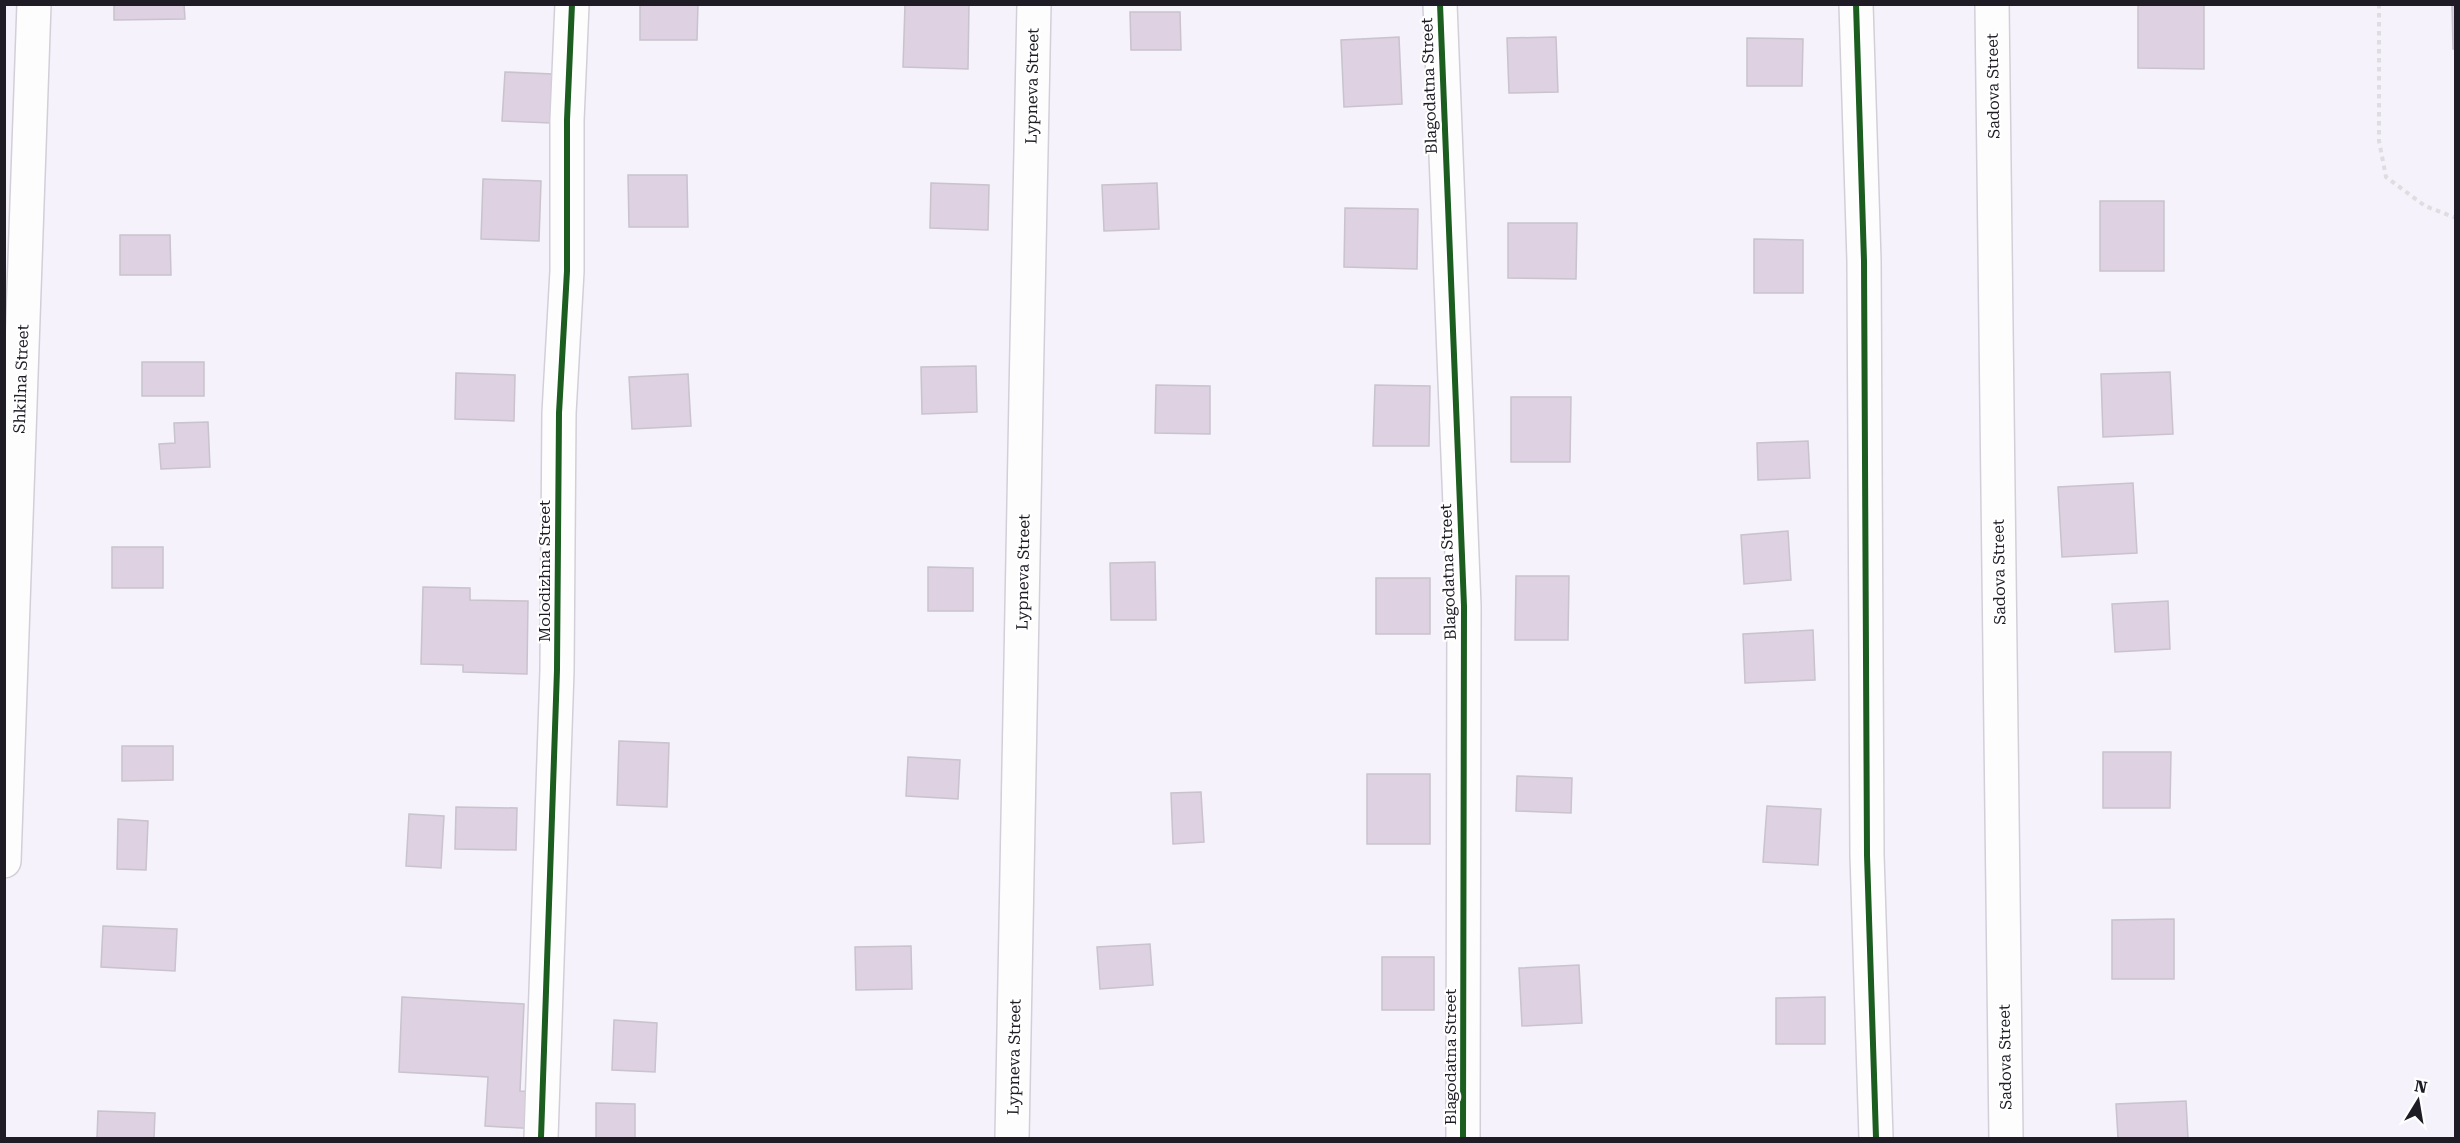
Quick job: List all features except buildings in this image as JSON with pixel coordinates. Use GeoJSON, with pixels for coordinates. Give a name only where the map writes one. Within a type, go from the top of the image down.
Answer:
{"type":"FeatureCollection","features":[{"type":"Feature","properties":{"kind":"street","name":"Shkilna Street"},"geometry":{"type":"LineString","coordinates":[[4,861],[34,4]]}},
{"type":"Feature","properties":{"kind":"street","name":"Molodizhna Street"},"geometry":{"type":"LineString","coordinates":[[541,1138],[557,670],[559,413],[567,271],[567,120],[572,4]]}},
{"type":"Feature","properties":{"kind":"street","name":"Lypneva Street"},"geometry":{"type":"LineString","coordinates":[[1012,1138],[1019,830],[1025,356],[1034,4]]}},
{"type":"Feature","properties":{"kind":"street","name":"Blagodatna Street"},"geometry":{"type":"LineString","coordinates":[[1440,4],[1464,606],[1463,1138]]}},
{"type":"Feature","properties":{"kind":"street"},"geometry":{"type":"LineString","coordinates":[[1856,4],[1864,261],[1867,855],[1876,1138]]}},
{"type":"Feature","properties":{"kind":"street","name":"Sadova Street"},"geometry":{"type":"LineString","coordinates":[[1992,4],[2006,1138]]}},
{"type":"Feature","properties":{"kind":"path"},"geometry":{"type":"LineString","coordinates":[[2379,4],[2379,141],[2386,177],[2425,206],[2456,218]]}},
{"type":"Feature","properties":{"kind":"cycle path"},"geometry":{"type":"LineString","coordinates":[[541,1138],[557,670],[559,413],[567,271],[567,120],[572,4]]}},
{"type":"Feature","properties":{"kind":"cycle path"},"geometry":{"type":"LineString","coordinates":[[1440,4],[1464,606],[1463,1138]]}},
{"type":"Feature","properties":{"kind":"cycle path"},"geometry":{"type":"LineString","coordinates":[[1856,4],[1864,261],[1867,855],[1876,1138]]}}]}
